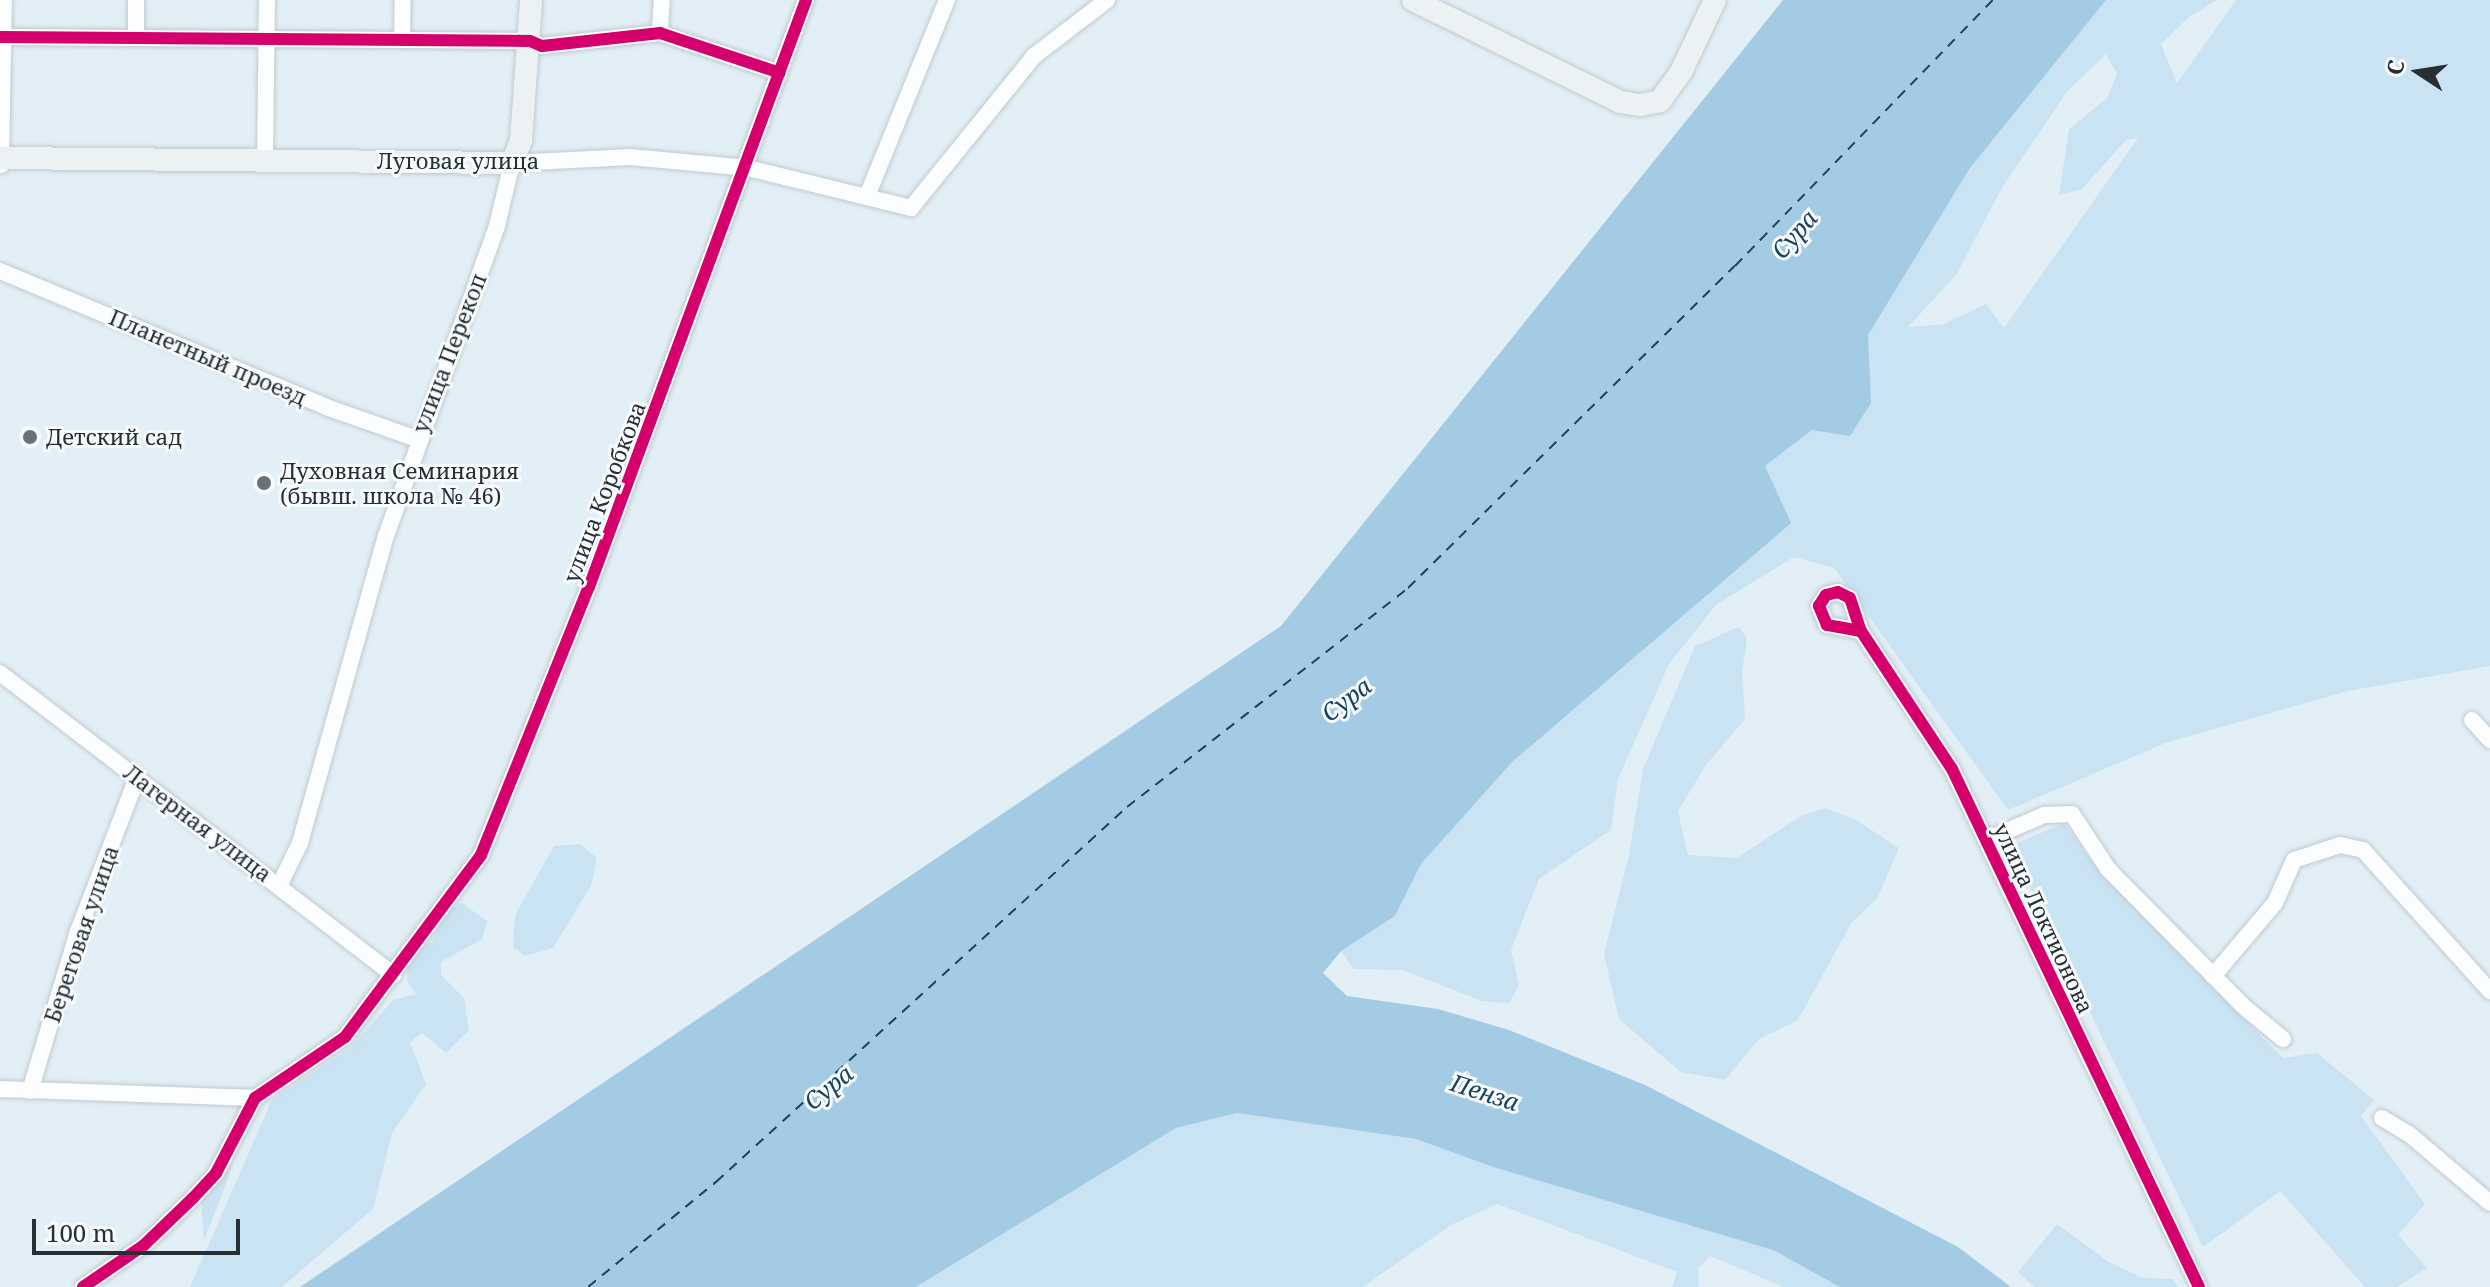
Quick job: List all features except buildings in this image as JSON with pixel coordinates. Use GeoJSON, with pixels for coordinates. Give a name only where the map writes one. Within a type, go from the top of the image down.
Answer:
{"type":"FeatureCollection","features":[{"type":"Feature","properties":{"kind":"main road","name":"улица Перекоп"},"geometry":{"type":"LineString","coordinates":[[512,163],[521,141],[531,0]]}},
{"type":"Feature","properties":{"kind":"main road"},"geometry":{"type":"LineString","coordinates":[[1413,0],[1620,102],[1660,101],[1681,72],[1715,0]]}},
{"type":"Feature","properties":{"kind":"main road","name":"Луговая улица"},"geometry":{"type":"LineString","coordinates":[[1,161],[512,163]]}},
{"type":"Feature","properties":{"kind":"street"},"geometry":{"type":"LineString","coordinates":[[1,161],[4,0]]}},
{"type":"Feature","properties":{"kind":"street"},"geometry":{"type":"LineString","coordinates":[[136,0],[136,38]]}},
{"type":"Feature","properties":{"kind":"street"},"geometry":{"type":"LineString","coordinates":[[265,161],[267,0]]}},
{"type":"Feature","properties":{"kind":"street"},"geometry":{"type":"LineString","coordinates":[[402,39],[403,0]]}},
{"type":"Feature","properties":{"kind":"street"},"geometry":{"type":"LineString","coordinates":[[660,33],[662,0]]}},
{"type":"Feature","properties":{"kind":"street","name":"улица Коробкова"},"geometry":{"type":"LineString","coordinates":[[255,1098],[345,1037],[481,855],[507,799],[748,168],[806,0]]}},
{"type":"Feature","properties":{"kind":"street"},"geometry":{"type":"LineString","coordinates":[[867,196],[947,0]]}},
{"type":"Feature","properties":{"kind":"street","name":"Луговая улица"},"geometry":{"type":"LineString","coordinates":[[512,163],[630,157],[748,168],[911,208],[1034,56],[1107,0]]}},
{"type":"Feature","properties":{"kind":"street"},"geometry":{"type":"LineString","coordinates":[[2,37],[530,41],[542,46],[660,33],[780,73]]}},
{"type":"Feature","properties":{"kind":"street","name":"улица Перекоп"},"geometry":{"type":"LineString","coordinates":[[280,884],[312,805],[341,685],[417,439],[497,226],[512,163]]}},
{"type":"Feature","properties":{"kind":"street","name":"Планетный проезд"},"geometry":{"type":"LineString","coordinates":[[0,271],[326,407],[417,439]]}},
{"type":"Feature","properties":{"kind":"street","name":"улица Локтионова"},"geometry":{"type":"LineString","coordinates":[[1861,631],[1827,625],[1819,606],[1826,595],[1838,592],[1850,598],[1861,631],[1952,769],[2199,1287]]}},
{"type":"Feature","properties":{"kind":"street","name":"Лагерная улица"},"geometry":{"type":"LineString","coordinates":[[0,673],[280,884],[394,975]]}},
{"type":"Feature","properties":{"kind":"street"},"geometry":{"type":"LineString","coordinates":[[2472,720],[2490,740]]}},
{"type":"Feature","properties":{"kind":"street","name":"Береговая улица"},"geometry":{"type":"LineString","coordinates":[[30,1091],[77,934],[137,778]]}},
{"type":"Feature","properties":{"kind":"street"},"geometry":{"type":"LineString","coordinates":[[1986,840],[2044,815],[2072,814],[2108,869],[2213,976],[2283,1039]]}},
{"type":"Feature","properties":{"kind":"street"},"geometry":{"type":"LineString","coordinates":[[2213,976],[2275,903],[2294,860],[2340,845],[2363,850],[2490,991]]}},
{"type":"Feature","properties":{"kind":"street"},"geometry":{"type":"LineString","coordinates":[[0,1089],[255,1098],[209,1182],[144,1245],[83,1287]]}},
{"type":"Feature","properties":{"kind":"street"},"geometry":{"type":"LineString","coordinates":[[2382,1118],[2409,1134],[2490,1203]]}},
{"type":"Feature","properties":{"kind":"shaded area"},"geometry":{"type":"Polygon","coordinates":[[[2106,0],[2217,0],[2189,17],[2161,44],[2177,83],[2236,0],[2490,0],[2490,666],[2348,691],[2168,742],[2008,810],[1834,568],[1794,557],[1716,605],[1669,664],[1618,779],[1611,830],[1539,879],[1511,950],[1519,985],[1509,1003],[1482,1001],[1403,970],[1354,969],[1341,951],[1395,916],[1421,864],[1765,466],[1812,430],[1871,403],[1867,336],[1970,168],[2106,0]],[[2106,54],[2067,92],[2003,186],[1956,275],[1908,327],[1944,324],[1986,304],[2004,328],[2138,138],[2126,140],[2082,189],[2059,195],[2069,129],[2107,98],[2117,74],[2106,54]]]}},
{"type":"Feature","properties":{"kind":"shaded area"},"geometry":{"type":"Polygon","coordinates":[[[1739,627],[1747,638],[1742,672],[1745,719],[1706,765],[1678,811],[1688,855],[1737,858],[1801,816],[1825,808],[1856,820],[1899,848],[1877,899],[1852,922],[1798,1020],[1759,1039],[1725,1080],[1681,1072],[1619,1019],[1604,954],[1629,855],[1643,769],[1695,646],[1739,627]]]}},
{"type":"Feature","properties":{"kind":"shaded area"},"geometry":{"type":"Polygon","coordinates":[[[2064,823],[2101,874],[2283,1058],[2317,1053],[2374,1100],[2361,1116],[2425,1204],[2398,1235],[2427,1268],[2397,1287],[2365,1287],[2280,1191],[2203,1247],[2010,846],[2064,823]]]}},
{"type":"Feature","properties":{"kind":"shaded area"},"geometry":{"type":"Polygon","coordinates":[[[580,844],[597,858],[591,886],[553,948],[525,956],[513,947],[515,915],[554,846],[580,844]]]}},
{"type":"Feature","properties":{"kind":"shaded area"},"geometry":{"type":"Polygon","coordinates":[[[462,903],[487,921],[482,939],[441,962],[441,975],[464,998],[469,1030],[446,1053],[422,1033],[410,1042],[426,1084],[392,1133],[373,1209],[282,1287],[190,1287],[272,1100],[350,1048],[393,1000],[416,994],[407,981],[408,967],[418,949],[432,942],[446,910],[462,903]]]}},
{"type":"Feature","properties":{"kind":"shaded area"},"geometry":{"type":"Polygon","coordinates":[[[1237,1113],[1416,1139],[1493,1167],[1773,1250],[1840,1287],[1784,1287],[1710,1256],[1698,1269],[1699,1287],[1672,1287],[1677,1272],[1497,1204],[1451,1225],[1363,1287],[916,1287],[1176,1128],[1237,1113]]]}},
{"type":"Feature","properties":{"kind":"shaded area"},"geometry":{"type":"Polygon","coordinates":[[[234,1160],[222,1195],[204,1240],[201,1201],[234,1160]]]}},
{"type":"Feature","properties":{"kind":"shaded area"},"geometry":{"type":"Polygon","coordinates":[[[2057,1224],[2109,1262],[2143,1278],[2173,1279],[2178,1287],[2034,1287],[2018,1272],[2057,1224]]]}},
{"type":"Feature","properties":{"kind":"water"},"geometry":{"type":"Polygon","coordinates":[[[1783,0],[2106,0],[1970,168],[1868,335],[1871,403],[1850,436],[1812,430],[1765,466],[1791,523],[1512,762],[1421,864],[1395,916],[1341,951],[1323,973],[1347,996],[1438,1009],[1509,1030],[1645,1085],[1958,1247],[2011,1287],[1840,1287],[1773,1250],[1493,1167],[1416,1139],[1237,1113],[1176,1128],[916,1287],[300,1287],[1281,626],[1783,0]]]}},
{"type":"Feature","properties":{"kind":"ferry route"},"geometry":{"type":"LineString","coordinates":[[588,1287],[716,1182],[1127,807],[1408,588],[1735,266],[1993,0]]}},
{"type":"Feature","properties":{"kind":"cycle path"},"geometry":{"type":"LineString","coordinates":[[83,1287],[144,1245],[216,1173],[255,1098],[345,1037],[481,855],[589,587],[806,0]]}},
{"type":"Feature","properties":{"kind":"cycle path"},"geometry":{"type":"LineString","coordinates":[[0,37],[530,41],[542,46],[660,33],[780,73]]}},
{"type":"Feature","properties":{"kind":"cycle path"},"geometry":{"type":"LineString","coordinates":[[1861,631],[1827,625],[1819,606],[1826,595],[1838,592],[1850,598],[1861,631],[1952,769],[2199,1287]]}},
{"type":"Feature","properties":{"kind":"place","name":"Детский сад"},"geometry":{"type":"Point","coordinates":[30,437]}},
{"type":"Feature","properties":{"kind":"place","name":"Духовная Семинария (бывш. школа № 46)"},"geometry":{"type":"Point","coordinates":[264,483]}},
{"type":"Feature","properties":{"kind":"water label","name":"Сура"},"geometry":{"type":"Point","coordinates":[1794,234]}},
{"type":"Feature","properties":{"kind":"water label","name":"Сура"},"geometry":{"type":"Point","coordinates":[1346,699]}},
{"type":"Feature","properties":{"kind":"water label","name":"Сура"},"geometry":{"type":"Point","coordinates":[828,1087]}},
{"type":"Feature","properties":{"kind":"water label","name":"Пенза"},"geometry":{"type":"Point","coordinates":[1485,1092]}}]}
